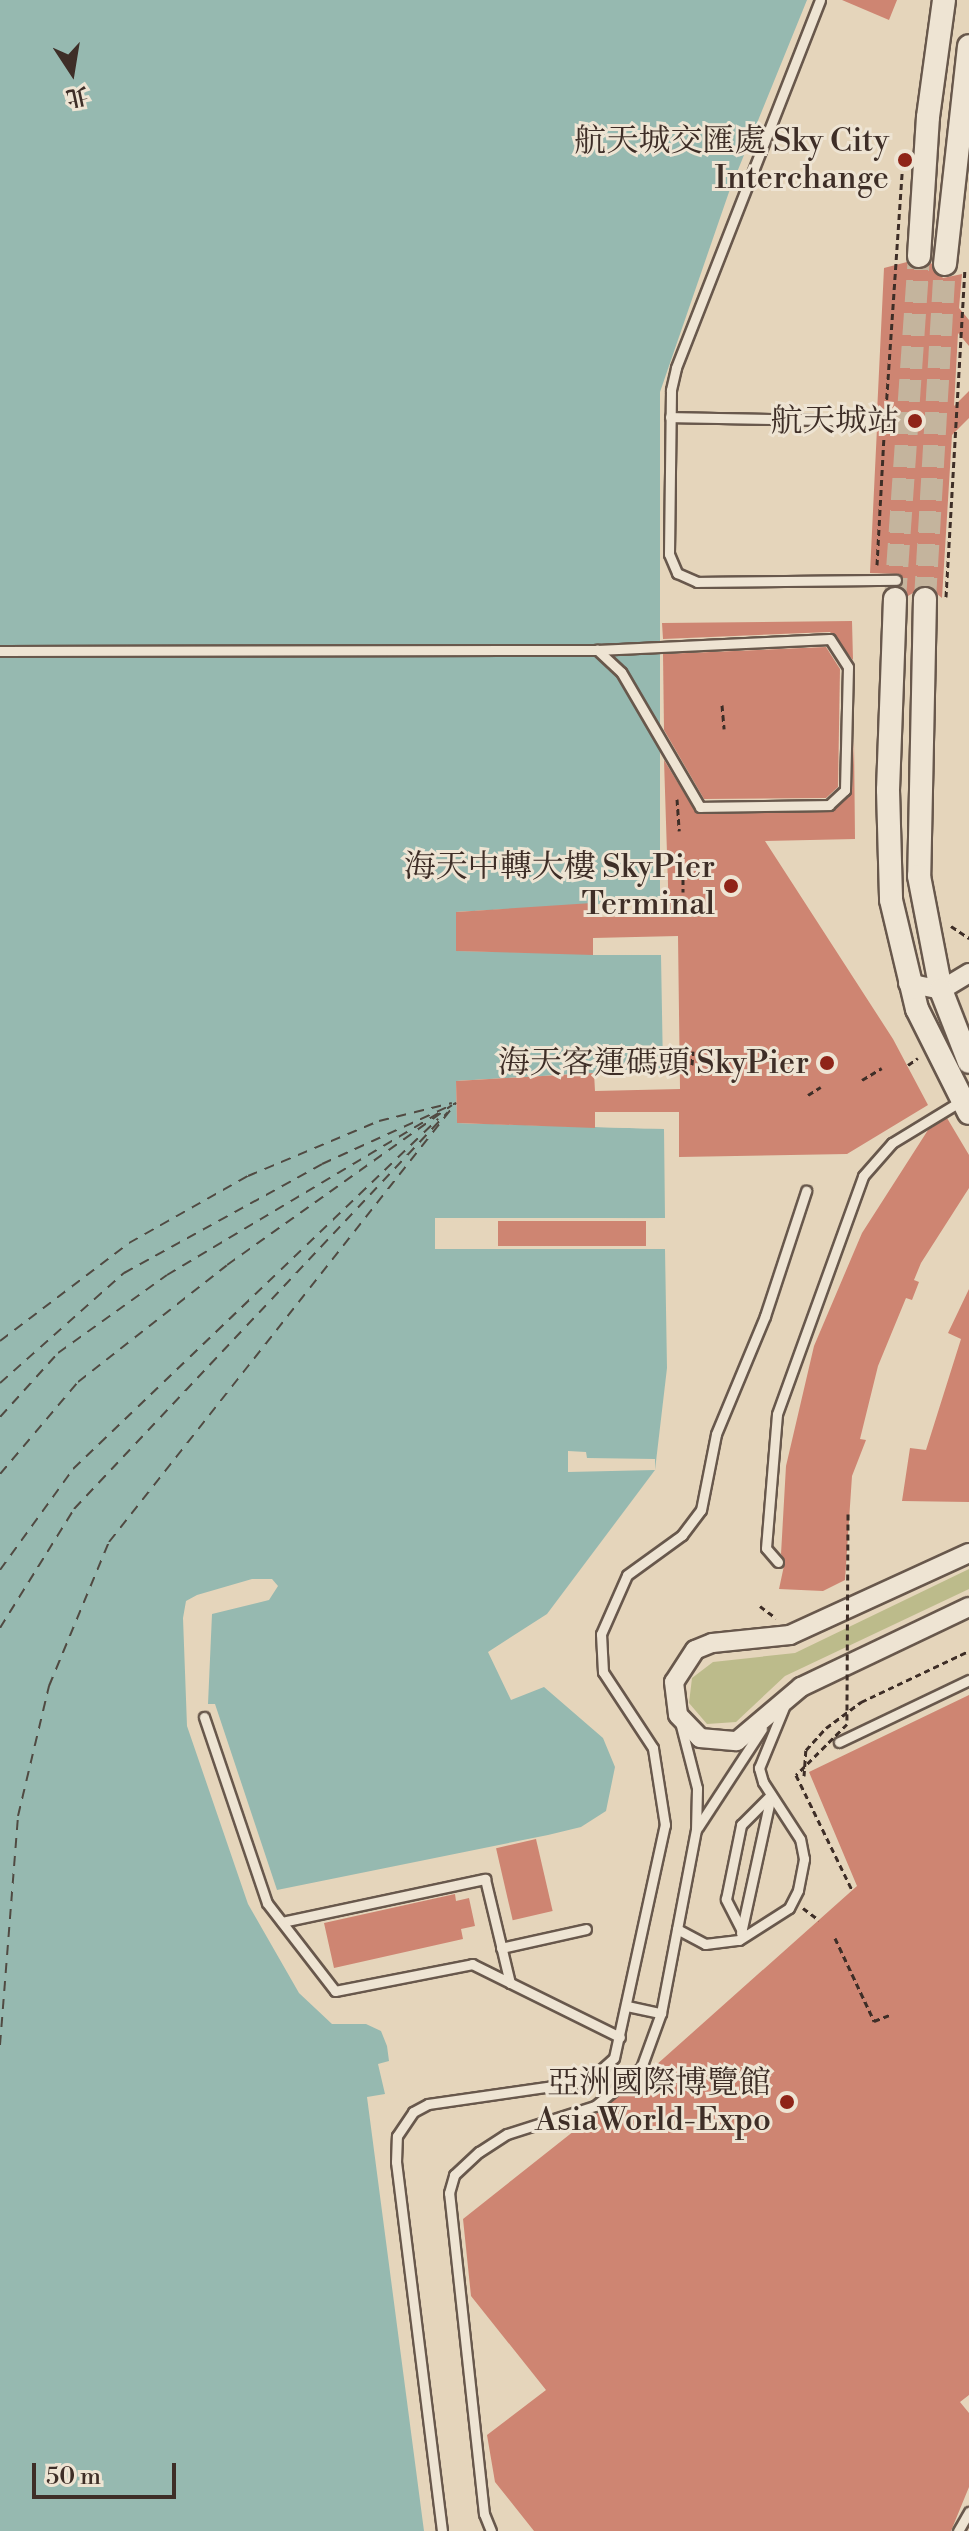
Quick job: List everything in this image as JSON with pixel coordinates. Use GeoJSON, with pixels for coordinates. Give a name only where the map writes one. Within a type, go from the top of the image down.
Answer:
{"type":"FeatureCollection","features":[{"type":"Feature","properties":{"kind":"street"},"geometry":{"type":"LineString","coordinates":[[919,256],[924,172],[944,0]]}},
{"type":"Feature","properties":{"kind":"street"},"geometry":{"type":"LineString","coordinates":[[956,260],[969,46]]}},
{"type":"Feature","properties":{"kind":"street"},"geometry":{"type":"LineString","coordinates":[[923,197],[960,201]]}},
{"type":"Feature","properties":{"kind":"street"},"geometry":{"type":"LineString","coordinates":[[895,589],[888,863],[908,983],[965,1107]]}},
{"type":"Feature","properties":{"kind":"street"},"geometry":{"type":"LineString","coordinates":[[936,599],[917,833],[925,917],[941,990],[969,1062]]}},
{"type":"Feature","properties":{"kind":"street"},"geometry":{"type":"LineString","coordinates":[[908,983],[941,990],[969,973]]}},
{"type":"Feature","properties":{"kind":"street"},"geometry":{"type":"LineString","coordinates":[[969,1553],[790,1635],[712,1643],[695,1650],[674,1682],[678,1715],[700,1738],[728,1743],[816,1678],[969,1607]]}},
{"type":"Feature","properties":{"kind":"lane"},"geometry":{"type":"LineString","coordinates":[[820,0],[676,368],[670,417],[669,554],[677,573],[697,582],[895,589]]}},
{"type":"Feature","properties":{"kind":"lane"},"geometry":{"type":"LineString","coordinates":[[924,172],[962,176]]}},
{"type":"Feature","properties":{"kind":"lane"},"geometry":{"type":"LineString","coordinates":[[670,417],[885,421]]}},
{"type":"Feature","properties":{"kind":"lane"},"geometry":{"type":"LineString","coordinates":[[0,651],[597,650],[830,639],[838,644],[848,667],[845,790],[829,805],[710,810],[700,807],[621,672],[597,650]]}},
{"type":"Feature","properties":{"kind":"lane"},"geometry":{"type":"LineString","coordinates":[[778,1562],[766,1548],[777,1414],[863,1176],[892,1143],[965,1107]]}},
{"type":"Feature","properties":{"kind":"lane"},"geometry":{"type":"LineString","coordinates":[[442,2531],[396,2162],[397,2136],[413,2112],[428,2104],[585,2080],[608,2065],[620,2037],[665,1825],[649,1738],[601,1664],[601,1634],[612,1601],[627,1575],[682,1535],[701,1510],[716,1434],[765,1316],[806,1191]]}},
{"type":"Feature","properties":{"kind":"lane"},"geometry":{"type":"LineString","coordinates":[[839,1742],[969,1680]]}},
{"type":"Feature","properties":{"kind":"lane"},"geometry":{"type":"LineString","coordinates":[[696,1830],[782,1703]]}},
{"type":"Feature","properties":{"kind":"lane"},"geometry":{"type":"LineString","coordinates":[[677,1929],[705,1944],[769,1924],[793,1901],[804,1859],[793,1821],[771,1795],[759,1768],[782,1703]]}},
{"type":"Feature","properties":{"kind":"lane"},"geometry":{"type":"LineString","coordinates":[[491,2531],[484,2514],[447,2213],[454,2175],[507,2134],[566,2118],[618,2088],[641,2068],[661,2013],[696,1830],[697,1788],[678,1715]]}},
{"type":"Feature","properties":{"kind":"lane"},"geometry":{"type":"LineString","coordinates":[[204,1717],[267,1903],[335,1991],[472,1964],[620,2037]]}},
{"type":"Feature","properties":{"kind":"lane"},"geometry":{"type":"LineString","coordinates":[[740,1935],[726,1899],[741,1825],[771,1795]]}},
{"type":"Feature","properties":{"kind":"lane"},"geometry":{"type":"LineString","coordinates":[[740,1935],[771,1795]]}},
{"type":"Feature","properties":{"kind":"lane"},"geometry":{"type":"LineString","coordinates":[[282,1922],[485,1879],[510,1983]]}},
{"type":"Feature","properties":{"kind":"lane"},"geometry":{"type":"LineString","coordinates":[[501,1948],[586,1929]]}},
{"type":"Feature","properties":{"kind":"lane"},"geometry":{"type":"LineString","coordinates":[[627,2006],[661,2013]]}},
{"type":"Feature","properties":{"kind":"lane"},"geometry":{"type":"LineString","coordinates":[[958,2531],[969,2512]]}},
{"type":"Feature","properties":{"kind":"path"},"geometry":{"type":"LineString","coordinates":[[936,599],[956,260]]}},
{"type":"Feature","properties":{"kind":"path"},"geometry":{"type":"LineString","coordinates":[[722,705],[724,729]]}},
{"type":"Feature","properties":{"kind":"path"},"geometry":{"type":"LineString","coordinates":[[677,799],[679,831]]}},
{"type":"Feature","properties":{"kind":"path"},"geometry":{"type":"LineString","coordinates":[[683,878],[683,892]]}},
{"type":"Feature","properties":{"kind":"path"},"geometry":{"type":"LineString","coordinates":[[948,921],[969,938]]}},
{"type":"Feature","properties":{"kind":"path"},"geometry":{"type":"LineString","coordinates":[[692,1065],[693,1051]]}},
{"type":"Feature","properties":{"kind":"path"},"geometry":{"type":"LineString","coordinates":[[908,1065],[920,1057]]}},
{"type":"Feature","properties":{"kind":"path"},"geometry":{"type":"LineString","coordinates":[[862,1080],[882,1068]]}},
{"type":"Feature","properties":{"kind":"path"},"geometry":{"type":"LineString","coordinates":[[808,1095],[821,1087]]}},
{"type":"Feature","properties":{"kind":"path"},"geometry":{"type":"LineString","coordinates":[[848,1514],[847,1724],[796,1775],[852,1890]]}},
{"type":"Feature","properties":{"kind":"path"},"geometry":{"type":"LineString","coordinates":[[804,1776],[806,1750],[826,1728],[861,1702],[969,1651]]}},
{"type":"Feature","properties":{"kind":"path"},"geometry":{"type":"LineString","coordinates":[[793,1901],[819,1920]]}},
{"type":"Feature","properties":{"kind":"path"},"geometry":{"type":"LineString","coordinates":[[835,1938],[874,2021],[892,2014]]}},
{"type":"Feature","properties":{"kind":"shaded area"},"geometry":{"type":"Polygon","coordinates":[[[969,1569],[969,1589],[785,1676],[736,1722],[707,1724],[689,1703],[692,1678],[713,1662],[795,1653],[969,1569]]]}},
{"type":"Feature","properties":{"kind":"water"},"geometry":{"type":"Polygon","coordinates":[[[0,0],[807,0],[729,192],[660,392],[660,901],[456,912],[593,955],[661,955],[663,1069],[457,1081],[457,1123],[664,1129],[665,1218],[435,1219],[436,1249],[665,1249],[667,1368],[655,1470],[547,1614],[488,1652],[511,1700],[544,1687],[603,1738],[615,1767],[606,1811],[581,1827],[548,1835],[277,1890],[215,1704],[208,1704],[212,1614],[269,1600],[278,1586],[272,1579],[252,1579],[197,1595],[186,1601],[183,1618],[187,1726],[248,1904],[299,1993],[332,2024],[366,2024],[381,2031],[387,2046],[389,2061],[378,2064],[385,2094],[367,2097],[424,2531],[0,2531],[0,0]]]}},
{"type":"Feature","properties":{"kind":"pier"},"geometry":{"type":"Polygon","coordinates":[[[660,901],[460,916],[460,947],[661,955],[456,951],[456,912],[660,901]]]}},
{"type":"Feature","properties":{"kind":"pier"},"geometry":{"type":"Polygon","coordinates":[[[663,1069],[460,1085],[461,1119],[664,1129],[457,1123],[456,1081],[663,1069]]]}},
{"type":"Feature","properties":{"kind":"pier"},"geometry":{"type":"Polygon","coordinates":[[[435,1218],[665,1218],[439,1222],[439,1245],[665,1249],[435,1249],[435,1218]]]}},
{"type":"Feature","properties":{"kind":"pier"},"geometry":{"type":"Polygon","coordinates":[[[568,1451],[586,1452],[587,1458],[655,1459],[655,1470],[568,1472],[568,1451]]]}},
{"type":"Feature","properties":{"kind":"building"},"geometry":{"type":"Polygon","coordinates":[[[842,0],[897,0],[889,20],[842,0]]]}},
{"type":"Feature","properties":{"kind":"building","name":"航天城站"},"geometry":{"type":"Polygon","coordinates":[[[907,262],[919,270],[931,263],[943,278],[962,274],[959,308],[969,320],[969,346],[958,333],[954,406],[969,391],[969,418],[952,435],[942,598],[926,585],[908,596],[900,586],[900,574],[870,573],[877,428],[892,422],[888,414],[877,413],[884,268],[907,262]]]}},
{"type":"Feature","properties":{"kind":"building"},"geometry":{"type":"Polygon","coordinates":[[[852,621],[853,660],[830,632],[663,639],[662,623],[852,621]]]}},
{"type":"Feature","properties":{"kind":"building"},"geometry":{"type":"Polygon","coordinates":[[[826,647],[840,669],[838,787],[826,798],[704,799],[664,730],[663,654],[826,647]]]}},
{"type":"Feature","properties":{"kind":"building","name":"海天中轉大樓 SkyPier Terminal"},"geometry":{"type":"Polygon","coordinates":[[[854,739],[855,839],[765,841],[893,1039],[928,1105],[847,1154],[679,1157],[679,1112],[595,1112],[595,1128],[457,1123],[456,1081],[594,1073],[595,1091],[680,1089],[678,936],[593,938],[593,955],[456,951],[456,912],[592,903],[593,917],[669,916],[664,760],[697,814],[829,812],[852,792],[854,739]]]}},
{"type":"Feature","properties":{"kind":"building"},"geometry":{"type":"Polygon","coordinates":[[[947,1118],[969,1155],[969,1188],[921,1263],[914,1280],[919,1282],[912,1300],[906,1298],[878,1366],[860,1439],[866,1440],[852,1476],[845,1580],[823,1591],[779,1589],[785,1561],[781,1554],[786,1466],[814,1346],[862,1233],[928,1130],[947,1118]]]}},
{"type":"Feature","properties":{"kind":"building"},"geometry":{"type":"Polygon","coordinates":[[[498,1221],[646,1221],[646,1246],[498,1246],[498,1221]]]}},
{"type":"Feature","properties":{"kind":"building"},"geometry":{"type":"Polygon","coordinates":[[[969,1289],[969,1502],[902,1501],[910,1448],[926,1450],[961,1339],[948,1333],[969,1289]]]}},
{"type":"Feature","properties":{"kind":"building","name":"亞洲國際博覽館 AsiaWorld-Expo"},"geometry":{"type":"Polygon","coordinates":[[[969,1695],[969,2395],[960,2402],[969,2413],[969,2487],[951,2531],[534,2531],[495,2482],[487,2435],[546,2390],[471,2296],[463,2219],[646,2074],[857,1886],[809,1772],[969,1695]]]}},
{"type":"Feature","properties":{"kind":"building"},"geometry":{"type":"Polygon","coordinates":[[[536,1839],[553,1911],[513,1920],[496,1848],[536,1839]]]}},
{"type":"Feature","properties":{"kind":"building"},"geometry":{"type":"Polygon","coordinates":[[[455,1894],[456,1901],[469,1898],[475,1926],[461,1929],[463,1939],[334,1968],[324,1923],[455,1894]]]}},
{"type":"Feature","properties":{"kind":"ferry route"},"geometry":{"type":"LineString","coordinates":[[0,1341],[129,1243],[248,1176],[379,1121],[452,1103]]}},
{"type":"Feature","properties":{"kind":"ferry route"},"geometry":{"type":"LineString","coordinates":[[0,1383],[124,1273],[322,1164],[456,1103]]}},
{"type":"Feature","properties":{"kind":"ferry route"},"geometry":{"type":"LineString","coordinates":[[0,2045],[18,1816],[49,1686],[109,1542],[456,1103]]}},
{"type":"Feature","properties":{"kind":"ferry route"},"geometry":{"type":"LineString","coordinates":[[0,1474],[78,1382],[227,1265],[452,1105]]}},
{"type":"Feature","properties":{"kind":"ferry route"},"geometry":{"type":"LineString","coordinates":[[0,1417],[58,1353],[167,1275],[442,1111]]}},
{"type":"Feature","properties":{"kind":"ferry route"},"geometry":{"type":"LineString","coordinates":[[0,1628],[74,1509],[448,1112]]}},
{"type":"Feature","properties":{"kind":"ferry route"},"geometry":{"type":"LineString","coordinates":[[0,1570],[73,1469],[438,1119]]}},
{"type":"Feature","properties":{"kind":"tunnel"},"geometry":{"type":"LineString","coordinates":[[895,599],[919,256]]}},
{"type":"Feature","properties":{"kind":"tunnel"},"geometry":{"type":"LineString","coordinates":[[925,599],[945,264]]}},
{"type":"Feature","properties":{"kind":"place","name":"航天城交匯處 Sky City Interchange"},"geometry":{"type":"Point","coordinates":[905,160]}},
{"type":"Feature","properties":{"kind":"place","name":"航天城站"},"geometry":{"type":"Point","coordinates":[915,421]}},
{"type":"Feature","properties":{"kind":"place","name":"海天中轉大樓 SkyPier Terminal"},"geometry":{"type":"Point","coordinates":[731,886]}},
{"type":"Feature","properties":{"kind":"place","name":"海天客運碼頭 SkyPier"},"geometry":{"type":"Point","coordinates":[827,1063]}},
{"type":"Feature","properties":{"kind":"place","name":"亞洲國際博覽館 AsiaWorld-Expo"},"geometry":{"type":"Point","coordinates":[787,2102]}}]}
